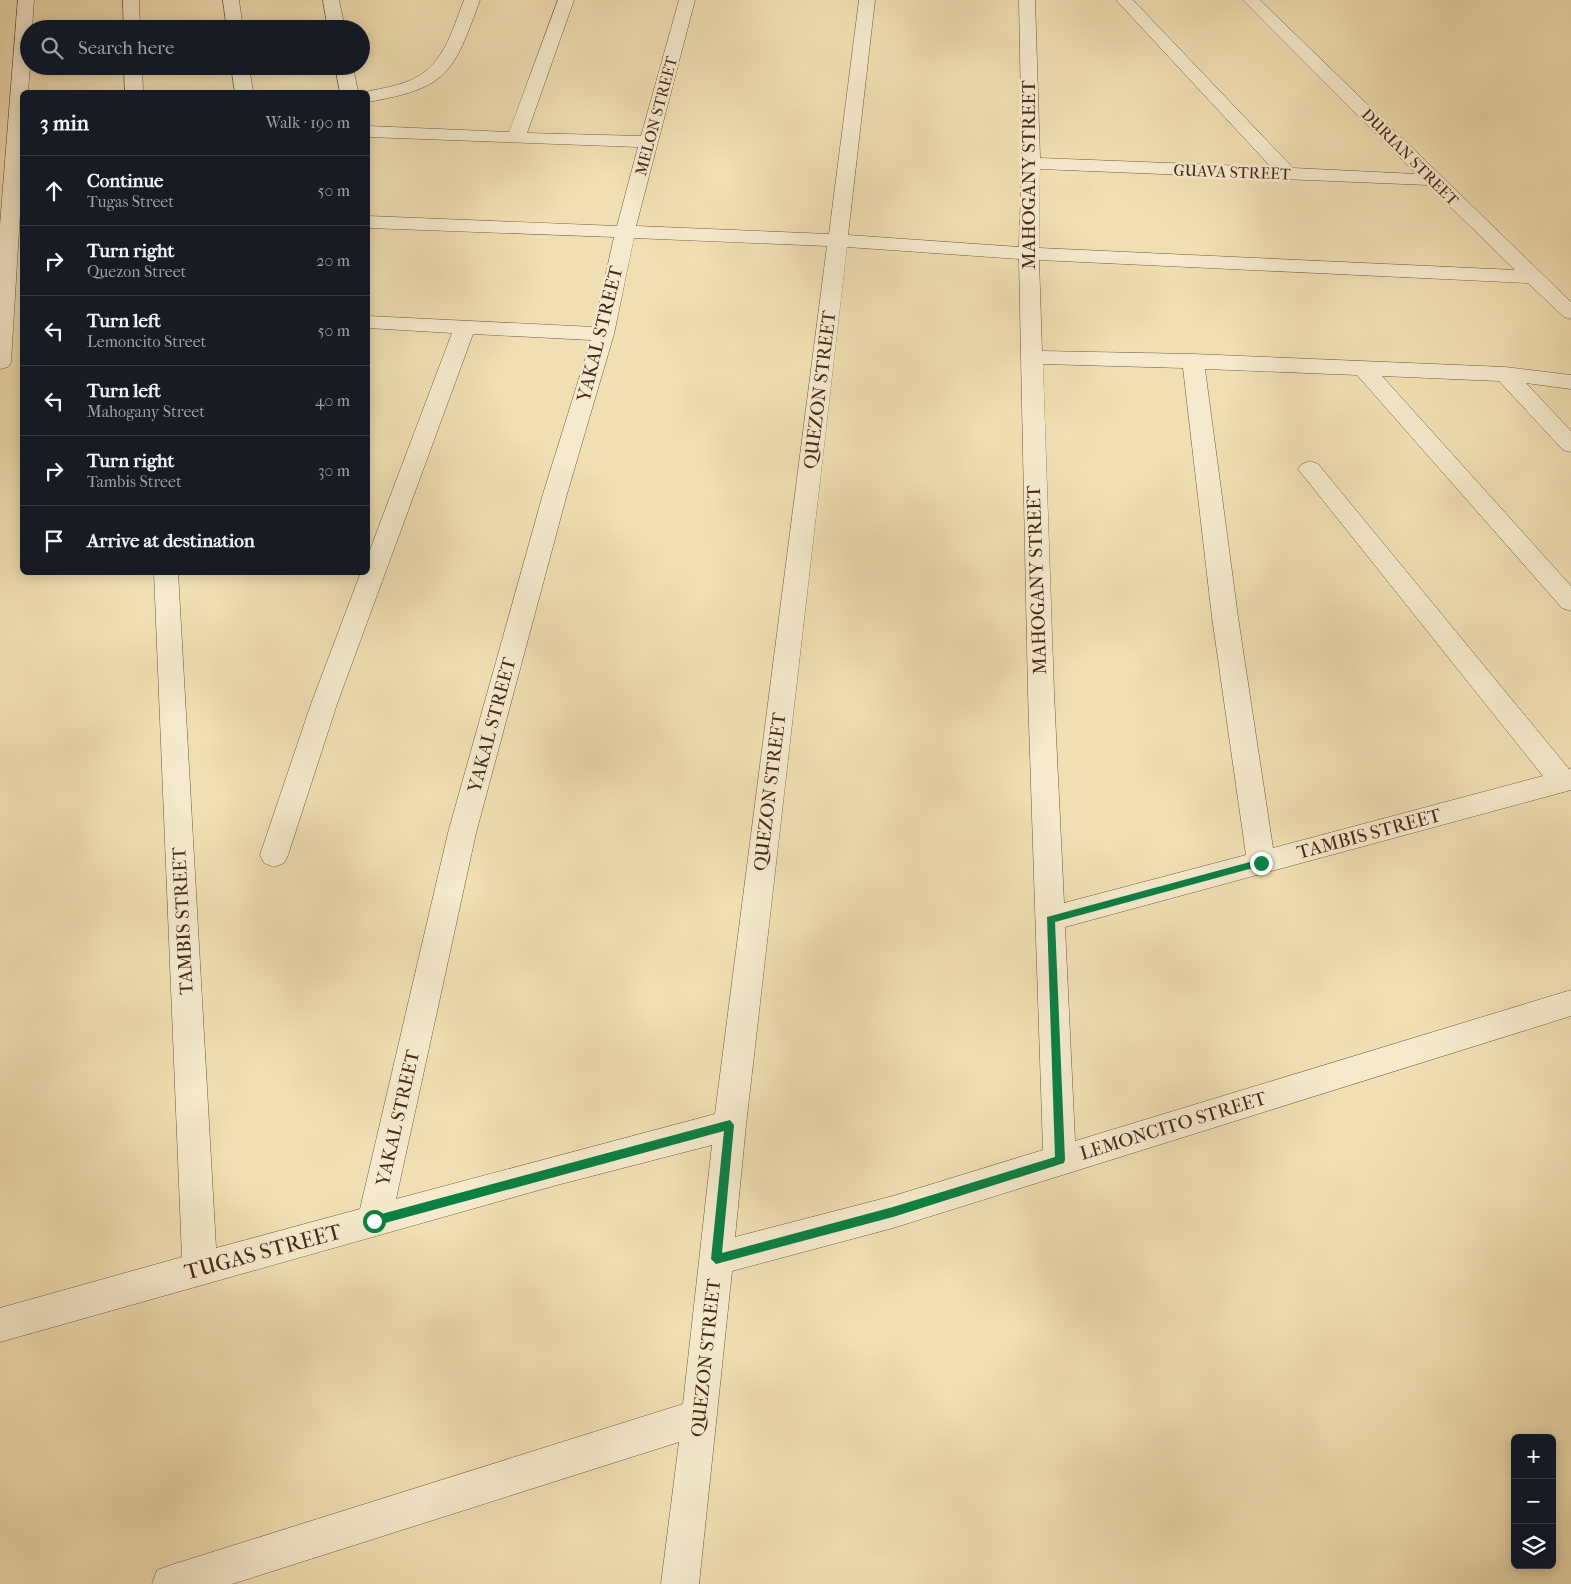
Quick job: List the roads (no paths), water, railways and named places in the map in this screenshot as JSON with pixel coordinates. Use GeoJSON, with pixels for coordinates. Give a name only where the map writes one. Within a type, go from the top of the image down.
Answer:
{"type":"FeatureCollection","features":[{"type":"Feature","properties":{"kind":"street"},"geometry":{"type":"LineString","coordinates":[[25,20],[26,0]]}},
{"type":"Feature","properties":{"kind":"street"},"geometry":{"type":"LineString","coordinates":[[131,0],[132,20]]}},
{"type":"Feature","properties":{"kind":"street"},"geometry":{"type":"LineString","coordinates":[[231,0],[234,20]]}},
{"type":"Feature","properties":{"kind":"street"},"geometry":{"type":"LineString","coordinates":[[331,0],[335,20]]}},
{"type":"Feature","properties":{"kind":"street"},"geometry":{"type":"LineString","coordinates":[[370,97],[415,86],[439,72],[448,61],[472,0]]}},
{"type":"Feature","properties":{"kind":"street"},"geometry":{"type":"LineString","coordinates":[[516,138],[566,0]]}},
{"type":"Feature","properties":{"kind":"street","name":"MELON STREET"},"geometry":{"type":"LineString","coordinates":[[625,232],[687,0]]}},
{"type":"Feature","properties":{"kind":"street","name":"QUEZON STREET"},"geometry":{"type":"LineString","coordinates":[[680,1584],[700,1417],[730,1125],[867,0]]}},
{"type":"Feature","properties":{"kind":"street","name":"MAHOGANY STREET"},"geometry":{"type":"LineString","coordinates":[[1028,0],[1031,163],[1029,254],[1031,357],[1041,692],[1060,1160]]}},
{"type":"Feature","properties":{"kind":"street"},"geometry":{"type":"LineString","coordinates":[[1124,0],[1288,174]]}},
{"type":"Feature","properties":{"kind":"street","name":"DURIAN STREET"},"geometry":{"type":"LineString","coordinates":[[1251,0],[1571,313]]}},
{"type":"Feature","properties":{"kind":"street"},"geometry":{"type":"LineString","coordinates":[[21,90],[22,75]]}},
{"type":"Feature","properties":{"kind":"street"},"geometry":{"type":"LineString","coordinates":[[133,75],[134,90]]}},
{"type":"Feature","properties":{"kind":"street"},"geometry":{"type":"LineString","coordinates":[[241,75],[244,90]]}},
{"type":"Feature","properties":{"kind":"street"},"geometry":{"type":"LineString","coordinates":[[346,75],[349,90]]}},
{"type":"Feature","properties":{"kind":"street"},"geometry":{"type":"LineString","coordinates":[[0,362],[13,302],[20,106]]}},
{"type":"Feature","properties":{"kind":"street"},"geometry":{"type":"LineString","coordinates":[[370,130],[516,138],[650,142]]}},
{"type":"Feature","properties":{"kind":"street","name":"GUAVA STREET"},"geometry":{"type":"LineString","coordinates":[[1031,163],[1433,180]]}},
{"type":"Feature","properties":{"kind":"street"},"geometry":{"type":"LineString","coordinates":[[370,222],[838,240],[1029,254],[1534,276]]}},
{"type":"Feature","properties":{"kind":"street","name":"YAKAL STREET"},"geometry":{"type":"LineString","coordinates":[[374,1221],[462,833],[555,494],[603,334],[625,232]]}},
{"type":"Feature","properties":{"kind":"street"},"geometry":{"type":"LineString","coordinates":[[370,322],[603,334]]}},
{"type":"Feature","properties":{"kind":"street"},"geometry":{"type":"LineString","coordinates":[[274,856],[324,704],[465,327]]}},
{"type":"Feature","properties":{"kind":"street"},"geometry":{"type":"LineString","coordinates":[[1031,357],[1193,361],[1504,374],[1571,382]]}},
{"type":"Feature","properties":{"kind":"street"},"geometry":{"type":"LineString","coordinates":[[1193,361],[1225,617],[1261,863]]}},
{"type":"Feature","properties":{"kind":"street"},"geometry":{"type":"LineString","coordinates":[[1364,369],[1571,602]]}},
{"type":"Feature","properties":{"kind":"street"},"geometry":{"type":"LineString","coordinates":[[1504,374],[1571,445]]}},
{"type":"Feature","properties":{"kind":"street"},"geometry":{"type":"LineString","coordinates":[[1310,469],[1567,780]]}},
{"type":"Feature","properties":{"kind":"street","name":"TAMBIS STREET"},"geometry":{"type":"LineString","coordinates":[[166,575],[200,1269]]}},
{"type":"Feature","properties":{"kind":"street","name":"TAMBIS STREET"},"geometry":{"type":"LineString","coordinates":[[1050,920],[1567,780]]}},
{"type":"Feature","properties":{"kind":"street","name":"LEMONCITO STREET"},"geometry":{"type":"LineString","coordinates":[[716,1259],[893,1212],[1571,1003]]}},
{"type":"Feature","properties":{"kind":"street","name":"TUGAS STREET"},"geometry":{"type":"LineString","coordinates":[[0,1324],[730,1125]]}},
{"type":"Feature","properties":{"kind":"street"},"geometry":{"type":"LineString","coordinates":[[171,1584],[700,1417]]}}]}
